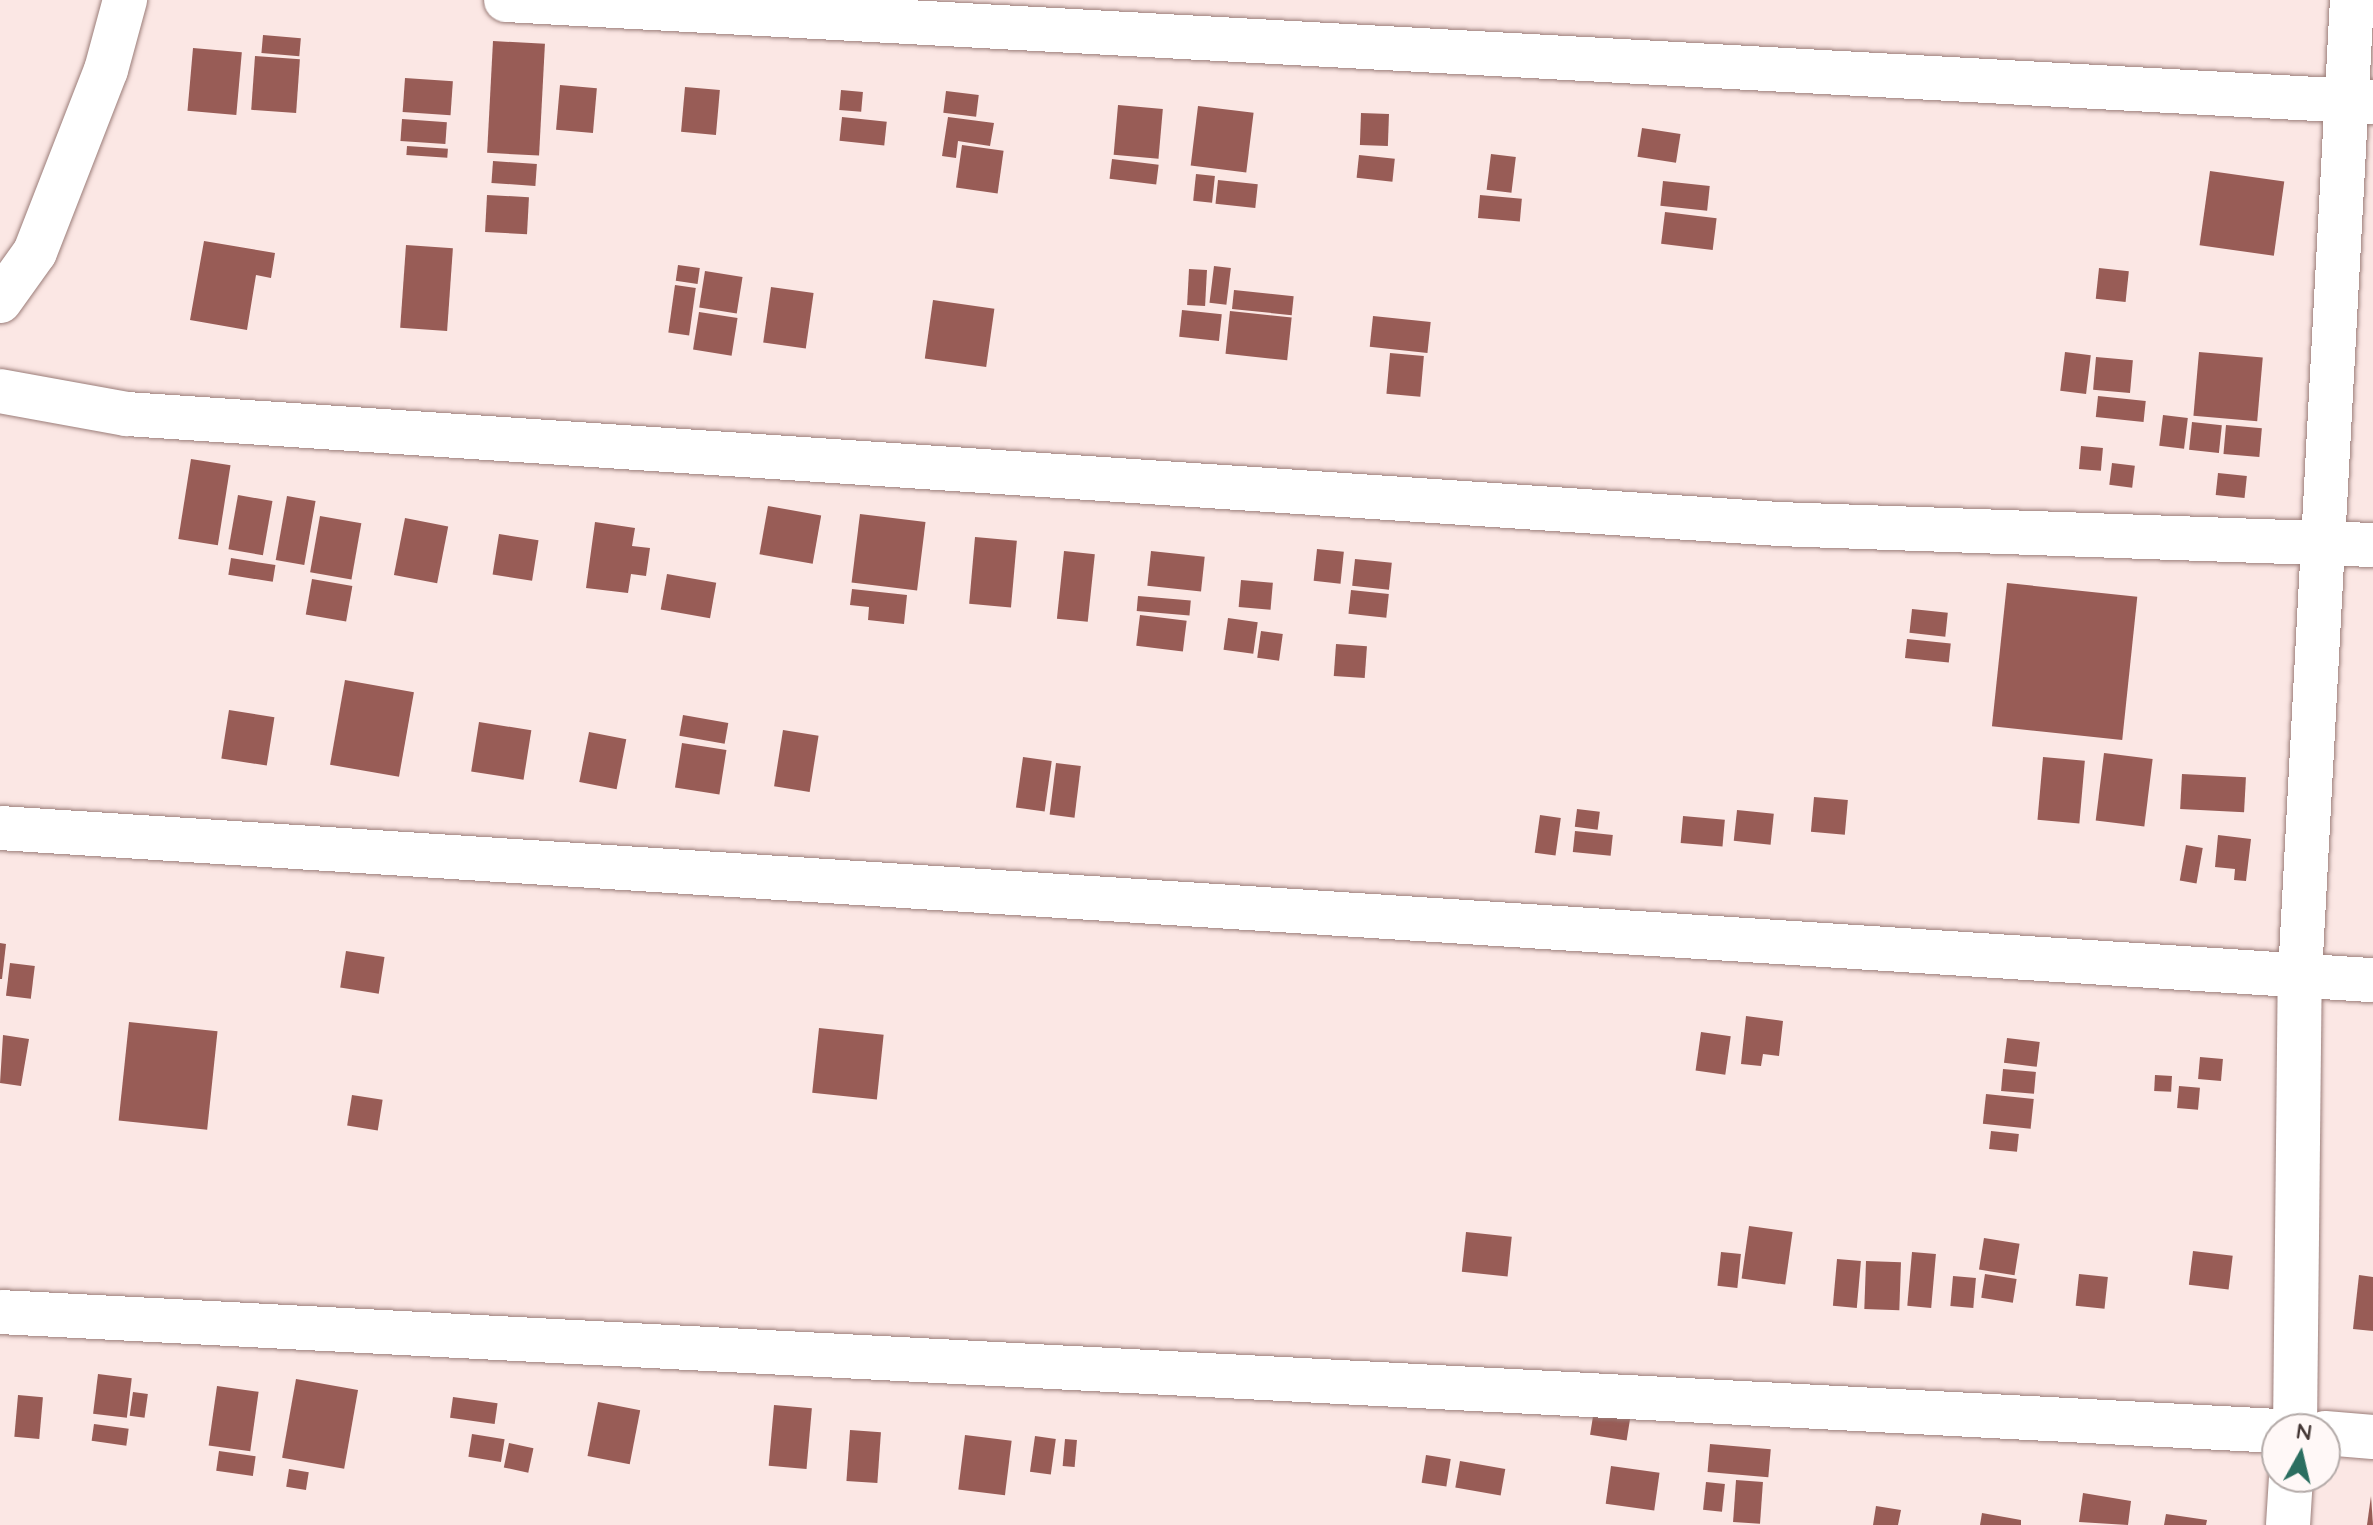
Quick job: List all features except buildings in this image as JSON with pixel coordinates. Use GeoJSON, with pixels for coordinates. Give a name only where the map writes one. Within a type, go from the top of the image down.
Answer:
{"type":"FeatureCollection","features":[{"type":"Feature","properties":{"kind":"street"},"geometry":{"type":"LineString","coordinates":[[0,301],[35,252],[106,70],[125,0]]}},
{"type":"Feature","properties":{"kind":"street"},"geometry":{"type":"LineString","coordinates":[[506,0],[2360,102]]}},
{"type":"Feature","properties":{"kind":"street"},"geometry":{"type":"LineString","coordinates":[[2295,1413],[2300,975],[2322,542],[2360,102],[2352,0]]}},
{"type":"Feature","properties":{"kind":"street"},"geometry":{"type":"LineString","coordinates":[[0,391],[127,414],[1762,523],[2373,545]]}},
{"type":"Feature","properties":{"kind":"street"},"geometry":{"type":"LineString","coordinates":[[0,828],[2373,980]]}},
{"type":"Feature","properties":{"kind":"street"},"geometry":{"type":"LineString","coordinates":[[0,1312],[2261,1430]]}},
{"type":"Feature","properties":{"kind":"street"},"geometry":{"type":"LineString","coordinates":[[2341,1434],[2373,1437]]}},
{"type":"Feature","properties":{"kind":"street"},"geometry":{"type":"LineString","coordinates":[[2288,1525],[2290,1493]]}}]}
